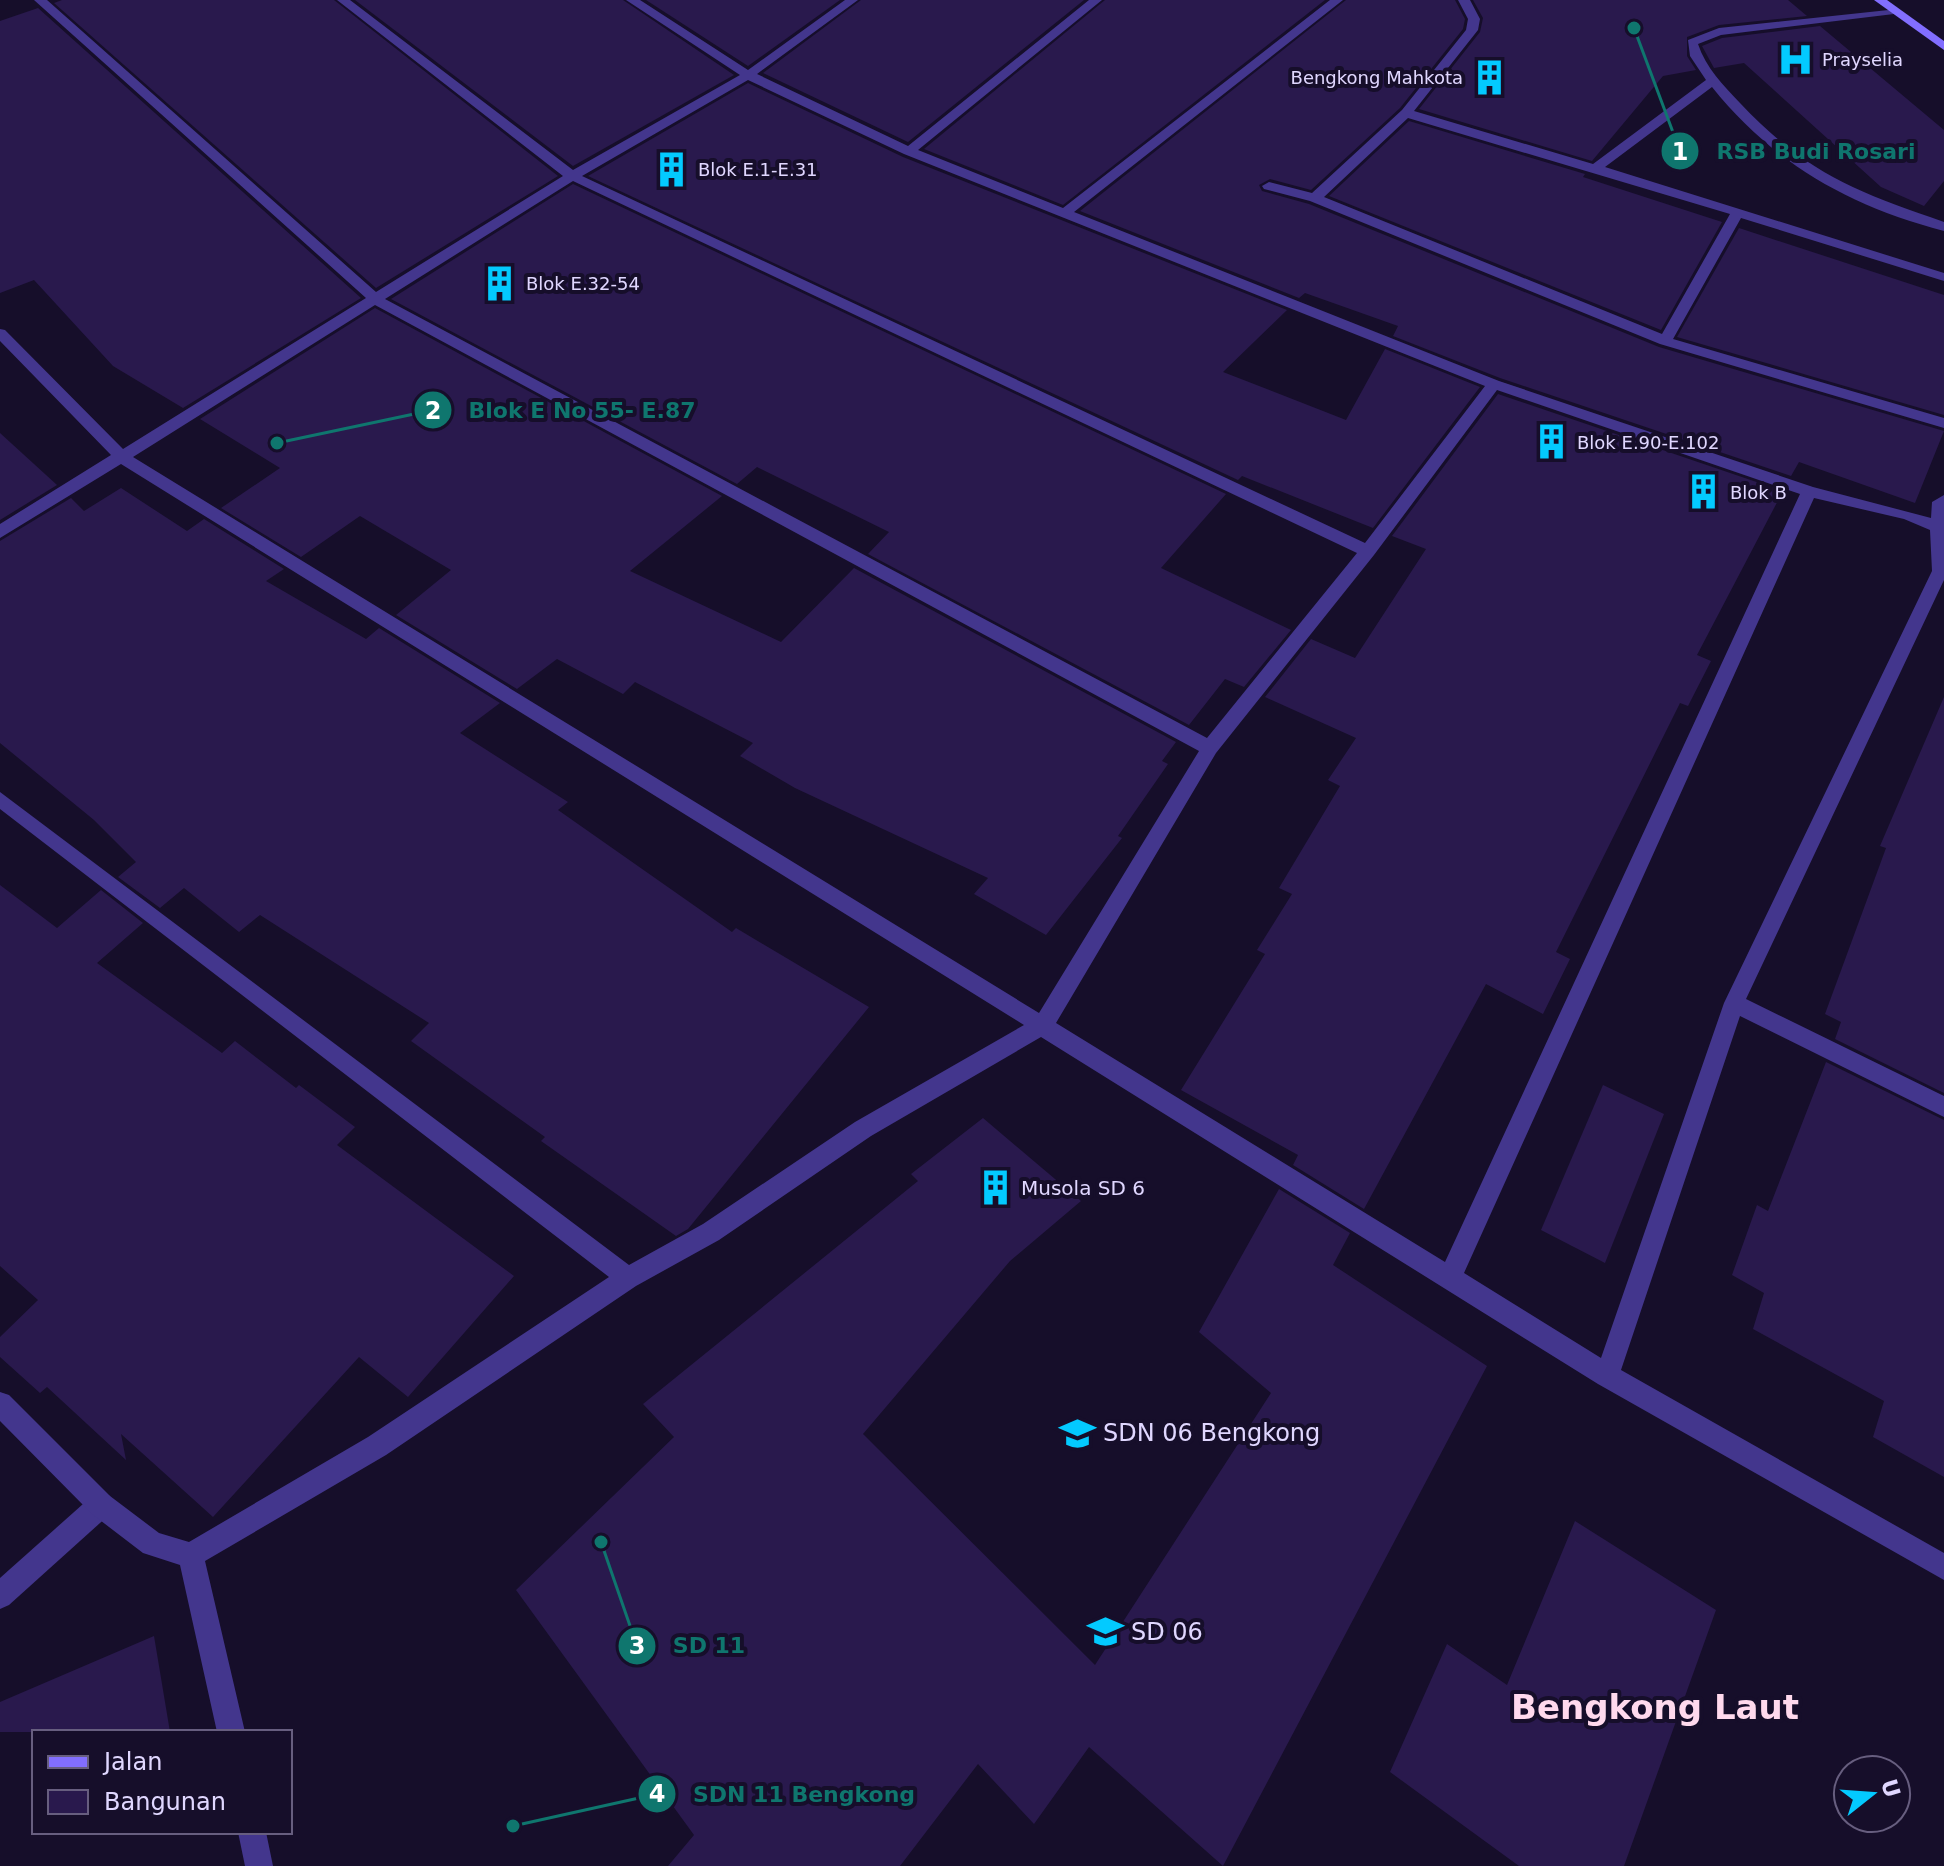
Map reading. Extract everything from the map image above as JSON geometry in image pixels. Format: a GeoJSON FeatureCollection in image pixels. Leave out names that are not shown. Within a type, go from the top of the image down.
{"type":"FeatureCollection","features":[{"type":"Feature","properties":{"kind":"main road"},"geometry":{"type":"LineString","coordinates":[[1880,0],[1944,46]]}},
{"type":"Feature","properties":{"kind":"street"},"geometry":{"type":"LineString","coordinates":[[40,0],[375,299],[1210,748]]}},
{"type":"Feature","properties":{"kind":"street"},"geometry":{"type":"LineString","coordinates":[[343,0],[572,176],[1368,551]]}},
{"type":"Feature","properties":{"kind":"street"},"geometry":{"type":"LineString","coordinates":[[632,0],[748,75],[909,151],[1494,384],[1809,491],[1908,515],[1938,527]]}},
{"type":"Feature","properties":{"kind":"street"},"geometry":{"type":"LineString","coordinates":[[0,532],[572,176],[748,75],[852,0]]}},
{"type":"Feature","properties":{"kind":"street"},"geometry":{"type":"LineString","coordinates":[[909,151],[1096,0]]}},
{"type":"Feature","properties":{"kind":"street"},"geometry":{"type":"LineString","coordinates":[[1066,212],[1337,0]]}},
{"type":"Feature","properties":{"kind":"street"},"geometry":{"type":"LineString","coordinates":[[1315,198],[1406,113],[1472,30],[1474,19],[1464,0]]}},
{"type":"Feature","properties":{"kind":"street"},"geometry":{"type":"LineString","coordinates":[[1894,11],[1719,32],[1692,42],[1693,53],[1711,82],[1809,171],[1866,199],[1944,227]]}},
{"type":"Feature","properties":{"kind":"street"},"geometry":{"type":"LineString","coordinates":[[1598,166],[1711,82]]}},
{"type":"Feature","properties":{"kind":"street"},"geometry":{"type":"LineString","coordinates":[[1406,113],[1598,166],[1737,214],[1944,277]]}},
{"type":"Feature","properties":{"kind":"street"},"geometry":{"type":"LineString","coordinates":[[1269,186],[1315,198],[1665,341],[1944,423]]}},
{"type":"Feature","properties":{"kind":"street"},"geometry":{"type":"LineString","coordinates":[[1665,341],[1737,214]]}},
{"type":"Feature","properties":{"kind":"street"},"geometry":{"type":"LineString","coordinates":[[0,333],[122,457],[1607,1375],[1944,1567]]}},
{"type":"Feature","properties":{"kind":"street"},"geometry":{"type":"LineString","coordinates":[[0,1404],[101,1505],[152,1544],[191,1555],[377,1446],[628,1278],[711,1232],[863,1129],[1043,1025],[1210,748],[1368,551],[1494,384]]}},
{"type":"Feature","properties":{"kind":"street"},"geometry":{"type":"LineString","coordinates":[[1450,1278],[1809,491]]}},
{"type":"Feature","properties":{"kind":"street"},"geometry":{"type":"LineString","coordinates":[[1607,1375],[1734,1003],[1940,571],[1938,527],[1940,502],[1944,500]]}},
{"type":"Feature","properties":{"kind":"street"},"geometry":{"type":"LineString","coordinates":[[0,799],[628,1278]]}},
{"type":"Feature","properties":{"kind":"street"},"geometry":{"type":"LineString","coordinates":[[1734,1003],[1944,1107]]}},
{"type":"Feature","properties":{"kind":"street"},"geometry":{"type":"LineString","coordinates":[[0,1596],[101,1505]]}},
{"type":"Feature","properties":{"kind":"street"},"geometry":{"type":"LineString","coordinates":[[191,1555],[231,1730]]}},
{"type":"Feature","properties":{"kind":"street"},"geometry":{"type":"LineString","coordinates":[[252,1834],[259,1866]]}},
{"type":"Feature","properties":{"kind":"building"},"geometry":{"type":"Polygon","coordinates":[[[62,0],[334,0],[558,176],[376,288],[54,3],[62,0]]]}},
{"type":"Feature","properties":{"kind":"building"},"geometry":{"type":"Polygon","coordinates":[[[355,0],[623,0],[734,75],[573,166],[355,0]]]}},
{"type":"Feature","properties":{"kind":"building"},"geometry":{"type":"Polygon","coordinates":[[[646,0],[840,0],[748,66],[646,0]]]}},
{"type":"Feature","properties":{"kind":"building"},"geometry":{"type":"Polygon","coordinates":[[[861,0],[1084,0],[908,142],[763,73],[861,0]]]}},
{"type":"Feature","properties":{"kind":"building"},"geometry":{"type":"Polygon","coordinates":[[[1105,0],[1325,0],[1063,205],[924,149],[1105,0]]]}},
{"type":"Feature","properties":{"kind":"building"},"geometry":{"type":"Polygon","coordinates":[[[1346,0],[1455,0],[1465,19],[1463,29],[1400,108],[1311,190],[1270,179],[1259,185],[1262,191],[1309,204],[1659,347],[1944,431],[1915,503],[1799,462],[1791,476],[1500,378],[1393,336],[1398,326],[1305,293],[1299,298],[1080,211],[1346,0]]]}},
{"type":"Feature","properties":{"kind":"building"},"geometry":{"type":"Polygon","coordinates":[[[1473,0],[1788,0],[1807,16],[1719,25],[1687,37],[1687,56],[1696,70],[1663,76],[1592,161],[1419,109],[1480,32],[1483,18],[1473,0]]]}},
{"type":"Feature","properties":{"kind":"building"},"geometry":{"type":"Polygon","coordinates":[[[38,8],[361,298],[183,408],[113,366],[34,280],[0,293],[0,21],[38,8]]]}},
{"type":"Feature","properties":{"kind":"building"},"geometry":{"type":"Polygon","coordinates":[[[1820,26],[1944,130],[1944,181],[1924,206],[1881,187],[1744,63],[1714,68],[1702,46],[1722,38],[1820,26]]]}},
{"type":"Feature","properties":{"kind":"building"},"geometry":{"type":"Polygon","coordinates":[[[748,83],[903,157],[1287,310],[1223,372],[1346,420],[1385,349],[1480,387],[1373,528],[1242,476],[1238,480],[588,176],[748,83]]]}},
{"type":"Feature","properties":{"kind":"building"},"geometry":{"type":"Polygon","coordinates":[[[1409,121],[1585,174],[1583,177],[1722,222],[1661,330],[1329,196],[1409,121]]]}},
{"type":"Feature","properties":{"kind":"building"},"geometry":{"type":"Polygon","coordinates":[[[573,184],[1226,494],[1161,568],[1291,630],[1244,687],[1225,679],[1189,725],[868,554],[889,532],[757,467],[737,484],[391,299],[573,184]]]}},
{"type":"Feature","properties":{"kind":"building"},"geometry":{"type":"Polygon","coordinates":[[[1739,228],[1944,295],[1944,415],[1677,337],[1739,228]]]}},
{"type":"Feature","properties":{"kind":"building"},"geometry":{"type":"Polygon","coordinates":[[[375,308],[722,496],[630,571],[781,642],[854,568],[1176,742],[1162,761],[1168,764],[1118,836],[1122,838],[1046,935],[974,894],[988,878],[795,788],[740,756],[753,743],[635,682],[623,694],[557,659],[517,689],[396,615],[451,570],[360,516],[301,557],[221,508],[280,468],[200,419],[375,308]]]}},
{"type":"Feature","properties":{"kind":"building"},"geometry":{"type":"Polygon","coordinates":[[[1498,394],[1783,491],[1697,655],[1711,661],[1688,706],[1680,703],[1556,952],[1570,959],[1543,1014],[1486,984],[1364,1209],[1293,1165],[1298,1155],[1181,1090],[1265,954],[1257,950],[1292,894],[1279,888],[1340,786],[1328,780],[1356,738],[1265,697],[1311,639],[1355,658],[1426,549],[1392,536],[1498,394]]]}},
{"type":"Feature","properties":{"kind":"building"},"geometry":{"type":"Polygon","coordinates":[[[0,433],[57,485],[0,520],[0,433]]]}},
{"type":"Feature","properties":{"kind":"building"},"geometry":{"type":"Polygon","coordinates":[[[121,488],[187,531],[204,519],[284,569],[266,581],[366,639],[379,628],[500,703],[460,733],[568,802],[558,810],[732,932],[736,928],[869,1007],[688,1229],[676,1236],[541,1141],[545,1137],[411,1041],[429,1023],[260,915],[239,932],[184,888],[160,908],[118,877],[136,862],[94,820],[0,743],[0,541],[71,498],[84,511],[121,488]]]}},
{"type":"Feature","properties":{"kind":"building"},"geometry":{"type":"Polygon","coordinates":[[[1944,697],[1944,1093],[1835,1039],[1841,1022],[1825,1014],[1886,848],[1880,846],[1944,697]]]}},
{"type":"Feature","properties":{"kind":"building"},"geometry":{"type":"Polygon","coordinates":[[[0,885],[57,928],[101,890],[143,923],[97,963],[222,1053],[235,1041],[296,1088],[299,1085],[355,1127],[337,1145],[514,1276],[408,1397],[359,1357],[213,1517],[121,1434],[126,1460],[47,1387],[40,1393],[0,1357],[0,1337],[38,1300],[0,1266],[0,885]]]}},
{"type":"Feature","properties":{"kind":"building"},"geometry":{"type":"Polygon","coordinates":[[[1826,1062],[1944,1120],[1944,1477],[1873,1437],[1884,1401],[1753,1329],[1764,1293],[1732,1275],[1757,1205],[1768,1211],[1826,1062]]]}},
{"type":"Feature","properties":{"kind":"building"},"geometry":{"type":"Polygon","coordinates":[[[1603,1085],[1664,1114],[1605,1263],[1541,1230],[1603,1085]]]}},
{"type":"Feature","properties":{"kind":"building"},"geometry":{"type":"Polygon","coordinates":[[[983,1118],[1081,1201],[1010,1261],[863,1434],[1095,1665],[1271,1393],[1199,1332],[1279,1189],[1350,1233],[1333,1265],[1487,1366],[1223,1866],[1089,1747],[1034,1824],[978,1764],[900,1866],[668,1866],[694,1835],[516,1590],[674,1437],[643,1404],[918,1181],[911,1174],[983,1118]]]}},
{"type":"Feature","properties":{"kind":"building"},"geometry":{"type":"Polygon","coordinates":[[[1575,1521],[1716,1610],[1624,1866],[1519,1866],[1390,1772],[1447,1644],[1507,1685],[1575,1521]]]}},
{"type":"Feature","properties":{"kind":"building"},"geometry":{"type":"Polygon","coordinates":[[[154,1636],[170,1730],[0,1732],[0,1702],[154,1636]]]}},
{"type":"Feature","properties":{"kind":"place","name":"RSB Budi Rosari"},"geometry":{"type":"Point","coordinates":[1634,28]}},
{"type":"Feature","properties":{"kind":"place","name":"Prayselia"},"geometry":{"type":"Point","coordinates":[1796,59]}},
{"type":"Feature","properties":{"kind":"place","name":"Bengkong Mahkota"},"geometry":{"type":"Point","coordinates":[1489,77]}},
{"type":"Feature","properties":{"kind":"place","name":"Blok E.1-E.31"},"geometry":{"type":"Point","coordinates":[672,169]}},
{"type":"Feature","properties":{"kind":"place","name":"Blok E.32-54"},"geometry":{"type":"Point","coordinates":[500,283]}},
{"type":"Feature","properties":{"kind":"place","name":"Blok E.90-E.102"},"geometry":{"type":"Point","coordinates":[1551,442]}},
{"type":"Feature","properties":{"kind":"place","name":"Blok E No 55- E.87"},"geometry":{"type":"Point","coordinates":[277,443]}},
{"type":"Feature","properties":{"kind":"place","name":"Blok B"},"geometry":{"type":"Point","coordinates":[1704,492]}},
{"type":"Feature","properties":{"kind":"place","name":"Musola SD 6"},"geometry":{"type":"Point","coordinates":[995,1188]}},
{"type":"Feature","properties":{"kind":"place","name":"SDN 06 Bengkong"},"geometry":{"type":"Point","coordinates":[1077,1433]}},
{"type":"Feature","properties":{"kind":"place","name":"SD 11"},"geometry":{"type":"Point","coordinates":[601,1542]}},
{"type":"Feature","properties":{"kind":"place","name":"SD 06"},"geometry":{"type":"Point","coordinates":[1105,1632]}},
{"type":"Feature","properties":{"kind":"place","name":"SDN 11 Bengkong"},"geometry":{"type":"Point","coordinates":[513,1826]}},
{"type":"Feature","properties":{"kind":"district","name":"Bengkong Laut"},"geometry":{"type":"Point","coordinates":[1655,1707]}}]}
